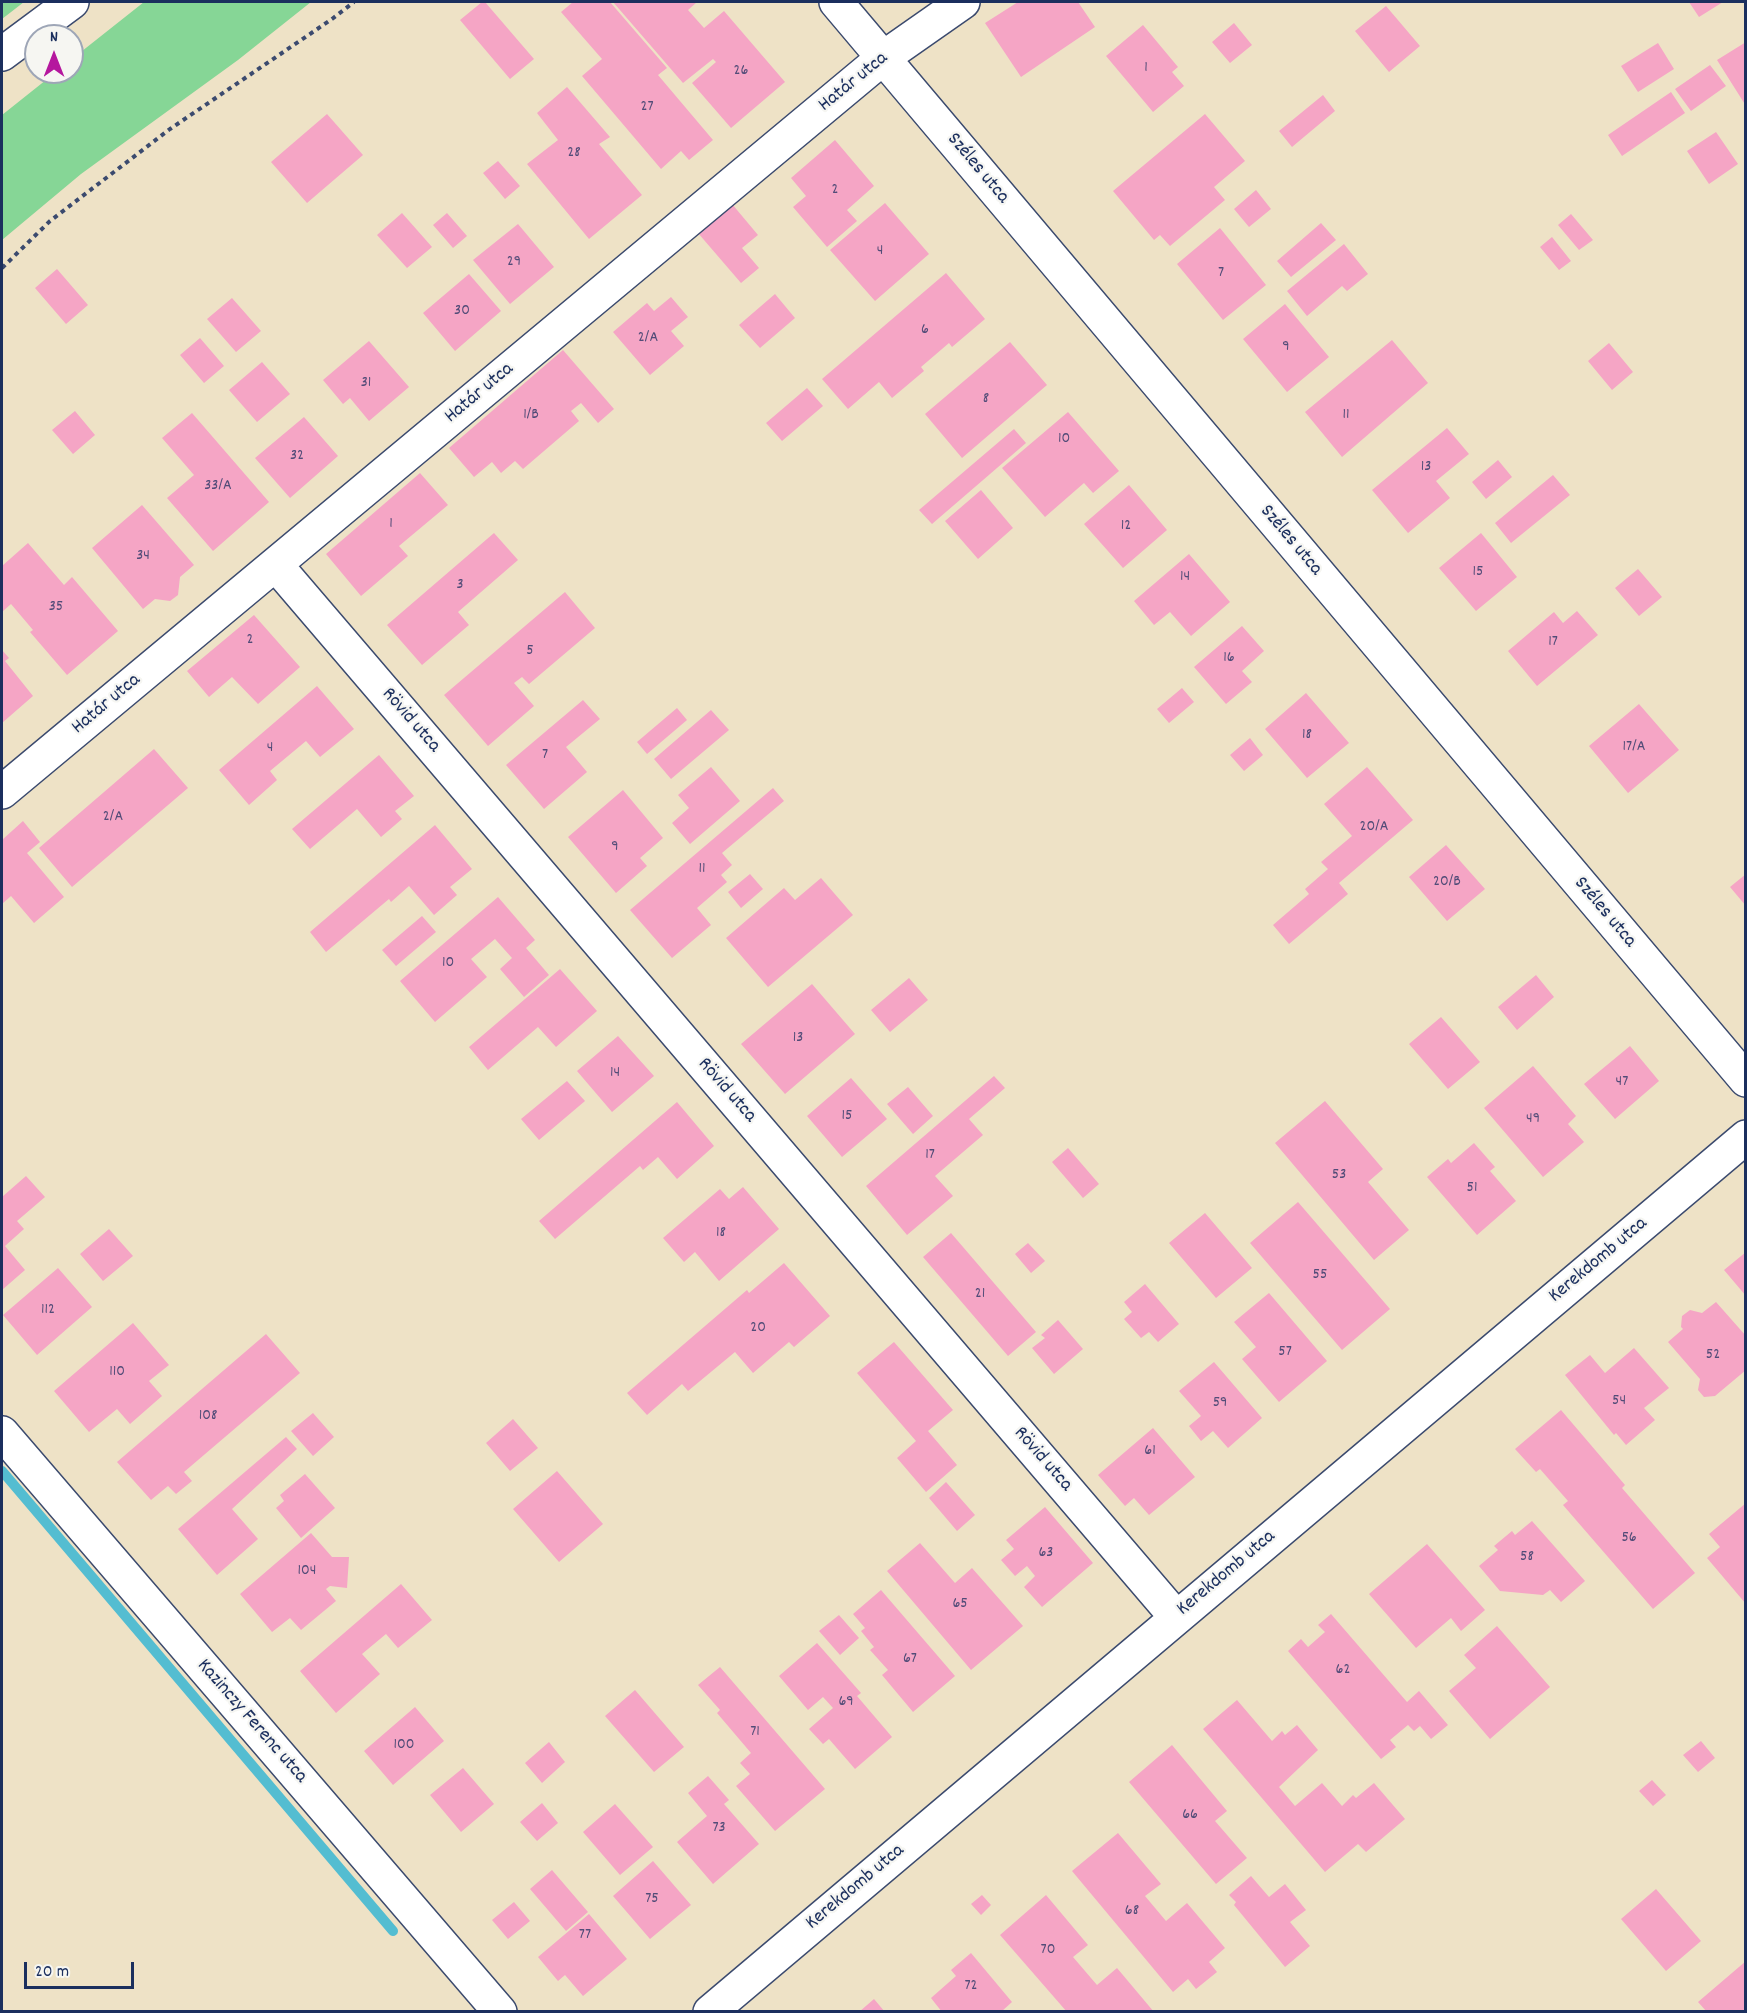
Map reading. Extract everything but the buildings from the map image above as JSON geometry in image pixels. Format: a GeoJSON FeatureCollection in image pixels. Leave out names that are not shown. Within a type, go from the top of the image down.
{"type":"FeatureCollection","features":[{"type":"Feature","properties":{"kind":"street"},"geometry":{"type":"LineString","coordinates":[[2,54],[72,2]]}},
{"type":"Feature","properties":{"kind":"street","name":"Széles utca"},"geometry":{"type":"LineString","coordinates":[[836,2],[1746,1080]]}},
{"type":"Feature","properties":{"kind":"street","name":"Határ utca"},"geometry":{"type":"LineString","coordinates":[[2,792],[883,58],[963,2]]}},
{"type":"Feature","properties":{"kind":"street","name":"Rövid utca"},"geometry":{"type":"LineString","coordinates":[[276,565],[1176,1617]]}},
{"type":"Feature","properties":{"kind":"street","name":"Kerekdomb utca"},"geometry":{"type":"LineString","coordinates":[[710,2012],[1746,1137]]}},
{"type":"Feature","properties":{"kind":"street","name":"Kazinczy Ferenc utca"},"geometry":{"type":"LineString","coordinates":[[2,1433],[500,2012]]}},
{"type":"Feature","properties":{"kind":"path"},"geometry":{"type":"LineString","coordinates":[[2,268],[51,221],[170,129],[354,2]]}},
{"type":"Feature","properties":{"kind":"green space"},"geometry":{"type":"Polygon","coordinates":[[[2,2],[24,2],[2,19],[2,2]]]}},
{"type":"Feature","properties":{"kind":"green space"},"geometry":{"type":"Polygon","coordinates":[[[144,2],[311,2],[238,60],[81,174],[2,240],[2,115],[41,84],[84,84],[84,50],[144,2]]]}},
{"type":"Feature","properties":{"kind":"waterway"},"geometry":{"type":"LineString","coordinates":[[2,1471],[393,1931]]}}]}
